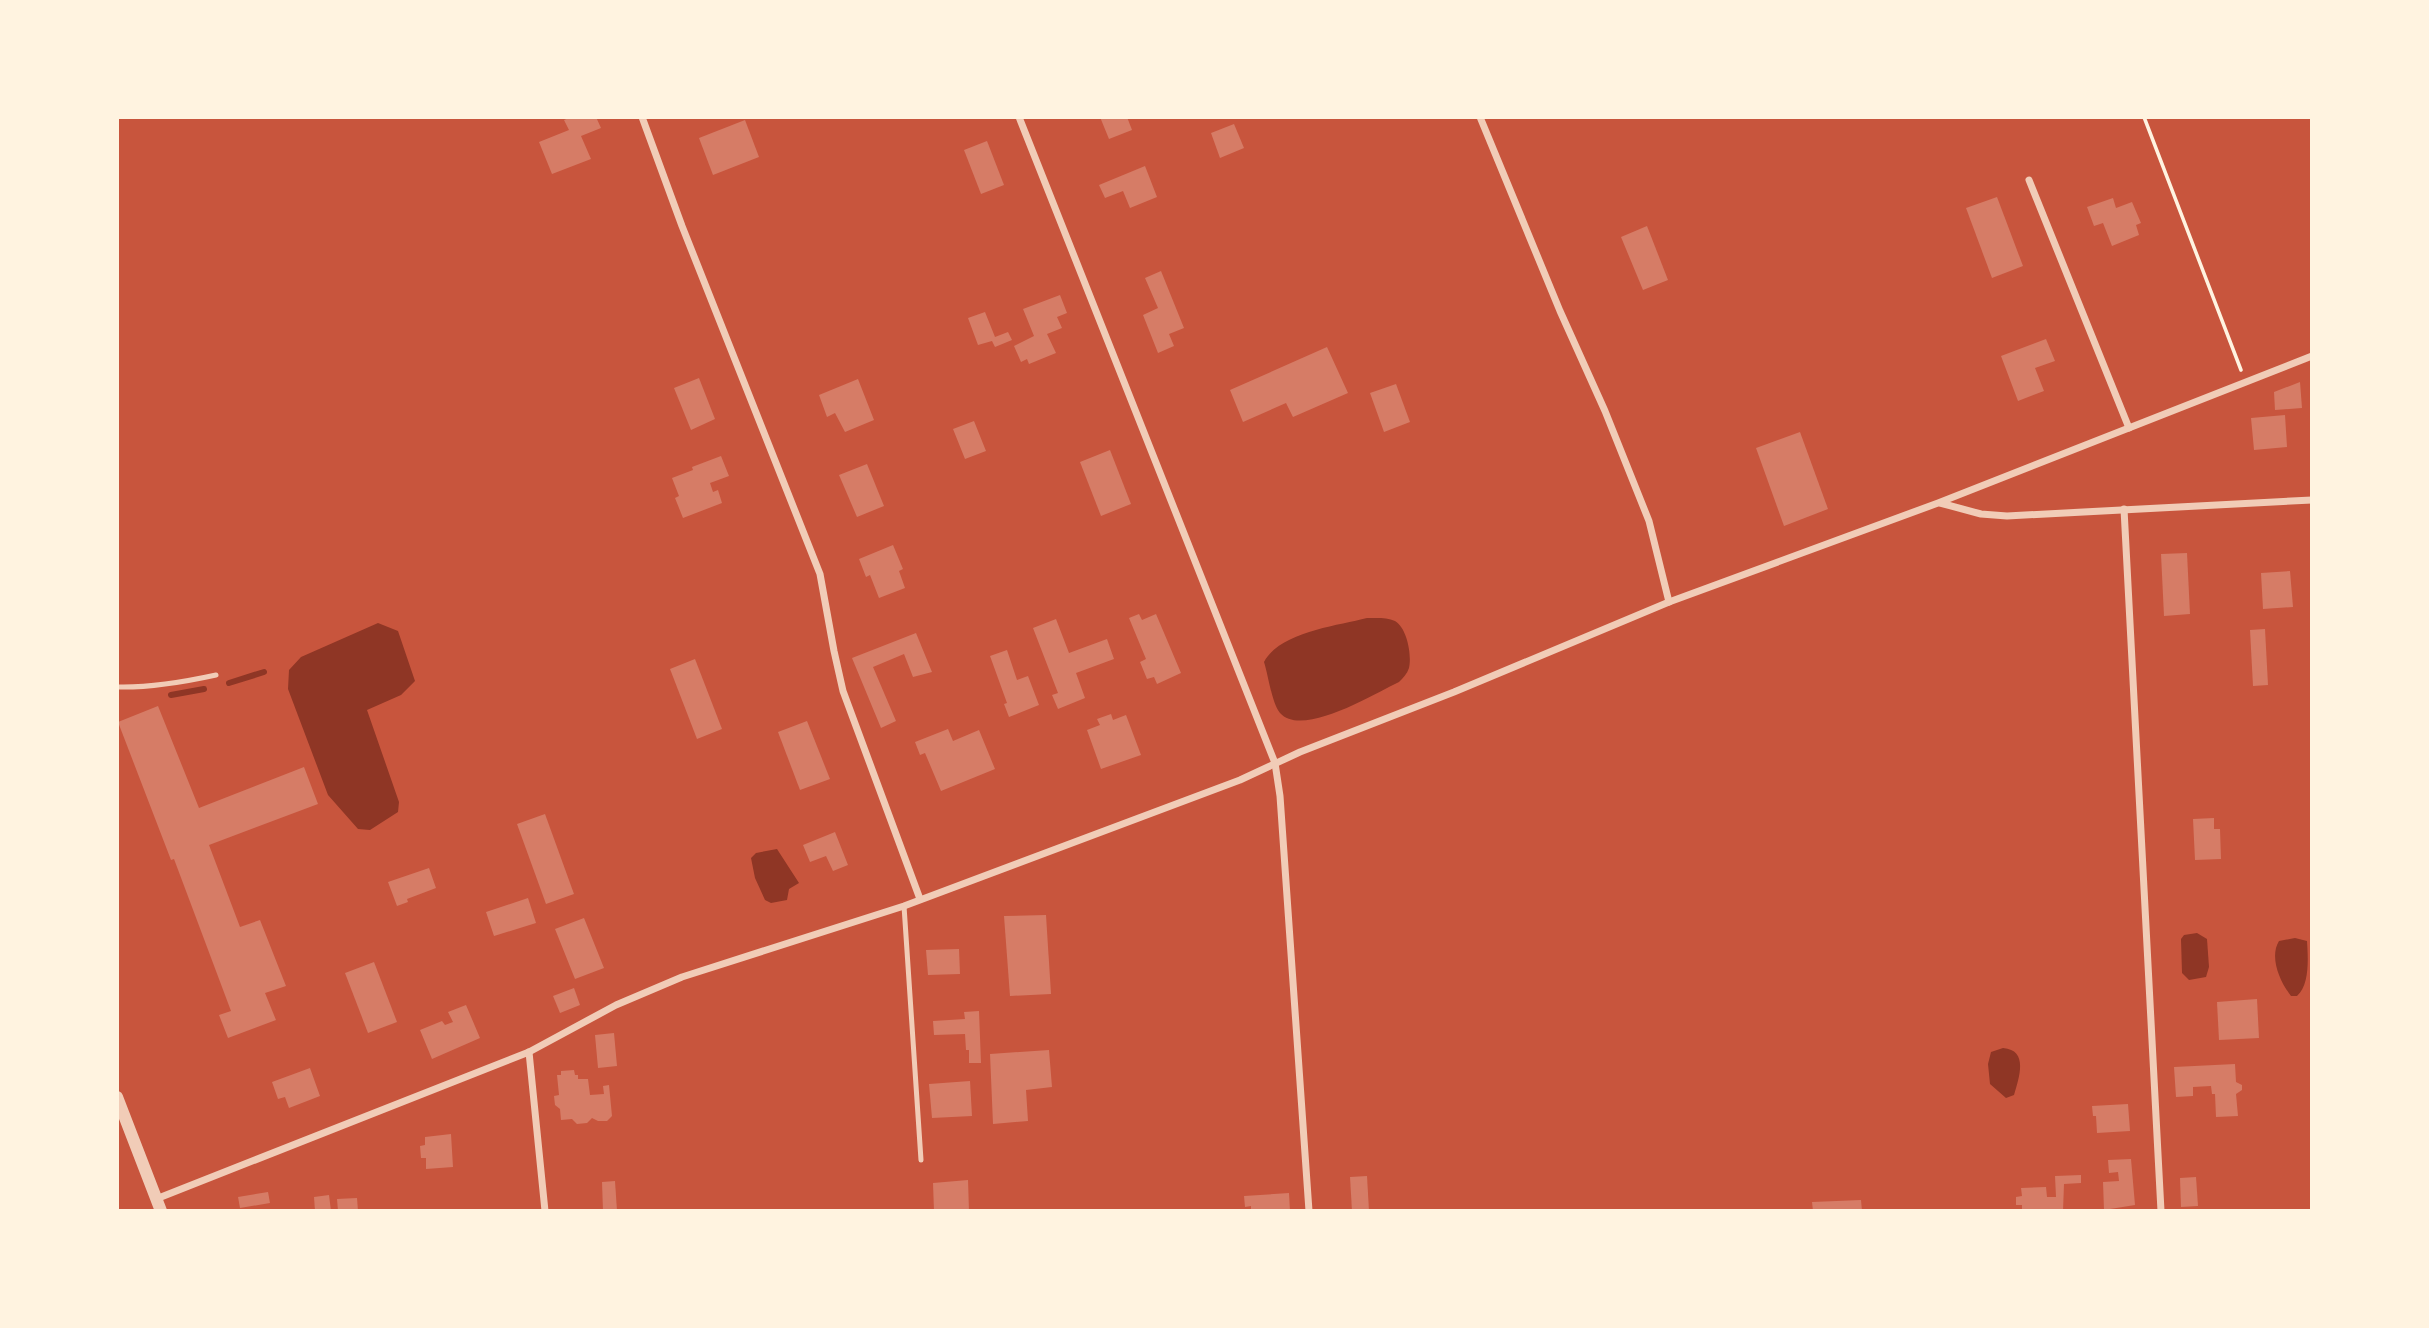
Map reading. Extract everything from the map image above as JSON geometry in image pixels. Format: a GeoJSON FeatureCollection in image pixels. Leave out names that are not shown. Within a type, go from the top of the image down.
{"type":"FeatureCollection","features":[{"type":"Feature","properties":{"kind":"street"},"geometry":{"type":"LineString","coordinates":[[642,117],[682,226],[820,574],[844,691],[920,899]]}},
{"type":"Feature","properties":{"kind":"street"},"geometry":{"type":"LineString","coordinates":[[1019,117],[1275,763],[1280,796],[1309,1211]]}},
{"type":"Feature","properties":{"kind":"street"},"geometry":{"type":"LineString","coordinates":[[1480,117],[1560,312],[1605,411],[1648,521],[1669,602]]}},
{"type":"Feature","properties":{"kind":"street"},"geometry":{"type":"LineString","coordinates":[[2029,180],[2129,428]]}},
{"type":"Feature","properties":{"kind":"street"},"geometry":{"type":"LineString","coordinates":[[117,1097],[159,1205],[529,1052],[616,1006],[682,977],[904,906],[1240,780],[1275,763],[1669,602],[1938,503],[2312,356]]}},
{"type":"Feature","properties":{"kind":"street"},"geometry":{"type":"LineString","coordinates":[[1938,503],[1981,514],[2007,516],[2312,500]]}},
{"type":"Feature","properties":{"kind":"street"},"geometry":{"type":"LineString","coordinates":[[2124,509],[2161,1211]]}},
{"type":"Feature","properties":{"kind":"street"},"geometry":{"type":"LineString","coordinates":[[529,1052],[545,1211]]}},
{"type":"Feature","properties":{"kind":"lane"},"geometry":{"type":"LineString","coordinates":[[117,687],[138,688],[173,684],[216,675]]}},
{"type":"Feature","properties":{"kind":"lane"},"geometry":{"type":"LineString","coordinates":[[904,906],[920,1160]]}},
{"type":"Feature","properties":{"kind":"path"},"geometry":{"type":"LineString","coordinates":[[2144,117],[2246,382]]}},
{"type":"Feature","properties":{"kind":"shaded area"},"geometry":{"type":"Polygon","coordinates":[[[1367,618],[1392,620],[1403,629],[1408,642],[1410,663],[1402,679],[1356,704],[1321,717],[1290,719],[1280,713],[1272,696],[1264,662],[1272,652],[1295,637],[1367,618]]]}},
{"type":"Feature","properties":{"kind":"shaded area"},"geometry":{"type":"Polygon","coordinates":[[[378,623],[398,631],[415,681],[401,695],[367,710],[399,802],[398,812],[370,830],[358,829],[328,795],[288,689],[289,670],[301,657],[378,623]]]}},
{"type":"Feature","properties":{"kind":"shaded area"},"geometry":{"type":"Polygon","coordinates":[[[777,849],[799,883],[789,889],[787,900],[771,903],[765,900],[755,878],[751,858],[756,853],[777,849]]]}},
{"type":"Feature","properties":{"kind":"shaded area"},"geometry":{"type":"Polygon","coordinates":[[[2197,933],[2207,939],[2209,967],[2206,977],[2189,980],[2182,973],[2181,939],[2184,935],[2197,933]]]}},
{"type":"Feature","properties":{"kind":"shaded area"},"geometry":{"type":"Polygon","coordinates":[[[2295,938],[2307,941],[2307,970],[2301,991],[2297,996],[2291,996],[2280,977],[2275,954],[2279,941],[2295,938]]]}},
{"type":"Feature","properties":{"kind":"shaded area"},"geometry":{"type":"Polygon","coordinates":[[[2003,1048],[2016,1054],[2020,1066],[2014,1095],[2006,1098],[1990,1084],[1988,1064],[1991,1052],[2003,1048]]]}},
{"type":"Feature","properties":{"kind":"building"},"geometry":{"type":"Polygon","coordinates":[[[571,117],[596,117],[601,128],[581,136],[591,159],[552,174],[539,142],[569,130],[564,120],[571,117]]]}},
{"type":"Feature","properties":{"kind":"building"},"geometry":{"type":"Polygon","coordinates":[[[1100,117],[1127,117],[1132,130],[1109,139],[1100,117]]]}},
{"type":"Feature","properties":{"kind":"building"},"geometry":{"type":"Polygon","coordinates":[[[745,120],[759,157],[713,175],[699,138],[745,120]]]}},
{"type":"Feature","properties":{"kind":"building"},"geometry":{"type":"Polygon","coordinates":[[[1234,124],[1244,148],[1220,158],[1211,133],[1234,124]]]}},
{"type":"Feature","properties":{"kind":"building"},"geometry":{"type":"Polygon","coordinates":[[[987,141],[1004,185],[981,194],[964,150],[987,141]]]}},
{"type":"Feature","properties":{"kind":"building"},"geometry":{"type":"Polygon","coordinates":[[[1145,166],[1157,197],[1130,208],[1123,191],[1105,198],[1099,185],[1145,166]]]}},
{"type":"Feature","properties":{"kind":"building"},"geometry":{"type":"Polygon","coordinates":[[[1997,197],[2023,266],[1992,278],[1966,208],[1997,197]]]}},
{"type":"Feature","properties":{"kind":"building"},"geometry":{"type":"Polygon","coordinates":[[[2113,198],[2116,208],[2132,202],[2141,223],[2136,225],[2139,235],[2112,246],[2103,223],[2094,226],[2087,207],[2113,198]]]}},
{"type":"Feature","properties":{"kind":"building"},"geometry":{"type":"Polygon","coordinates":[[[1647,226],[1668,280],[1643,290],[1621,237],[1647,226]]]}},
{"type":"Feature","properties":{"kind":"building"},"geometry":{"type":"Polygon","coordinates":[[[1161,271],[1184,328],[1169,334],[1174,346],[1158,353],[1143,315],[1158,308],[1145,278],[1161,271]]]}},
{"type":"Feature","properties":{"kind":"building"},"geometry":{"type":"Polygon","coordinates":[[[1060,295],[1067,313],[1057,317],[1062,328],[1047,334],[1056,353],[1029,364],[1027,359],[1021,362],[1014,346],[1034,336],[1023,309],[1060,295]]]}},
{"type":"Feature","properties":{"kind":"building"},"geometry":{"type":"Polygon","coordinates":[[[985,312],[995,337],[1008,332],[1012,340],[995,347],[992,341],[978,345],[968,318],[985,312]]]}},
{"type":"Feature","properties":{"kind":"building"},"geometry":{"type":"Polygon","coordinates":[[[2046,339],[2055,361],[2035,368],[2044,391],[2018,401],[2001,356],[2046,339]]]}},
{"type":"Feature","properties":{"kind":"building"},"geometry":{"type":"Polygon","coordinates":[[[1327,347],[1348,393],[1293,417],[1286,403],[1243,422],[1230,390],[1327,347]]]}},
{"type":"Feature","properties":{"kind":"building"},"geometry":{"type":"Polygon","coordinates":[[[699,378],[715,419],[691,430],[674,388],[699,378]]]}},
{"type":"Feature","properties":{"kind":"building"},"geometry":{"type":"Polygon","coordinates":[[[858,379],[874,420],[845,432],[835,413],[827,417],[819,395],[858,379]]]}},
{"type":"Feature","properties":{"kind":"building"},"geometry":{"type":"Polygon","coordinates":[[[2300,382],[2302,408],[2275,410],[2274,392],[2300,382]]]}},
{"type":"Feature","properties":{"kind":"building"},"geometry":{"type":"Polygon","coordinates":[[[1396,384],[1410,422],[1384,432],[1370,393],[1396,384]]]}},
{"type":"Feature","properties":{"kind":"building"},"geometry":{"type":"Polygon","coordinates":[[[2285,415],[2287,447],[2254,450],[2251,418],[2285,415]]]}},
{"type":"Feature","properties":{"kind":"building"},"geometry":{"type":"Polygon","coordinates":[[[974,421],[986,451],[965,459],[953,429],[974,421]]]}},
{"type":"Feature","properties":{"kind":"building"},"geometry":{"type":"Polygon","coordinates":[[[1800,432],[1828,509],[1784,526],[1756,448],[1800,432]]]}},
{"type":"Feature","properties":{"kind":"building"},"geometry":{"type":"Polygon","coordinates":[[[1110,450],[1131,504],[1101,516],[1080,462],[1110,450]]]}},
{"type":"Feature","properties":{"kind":"building"},"geometry":{"type":"Polygon","coordinates":[[[721,456],[729,476],[710,483],[713,492],[718,490],[722,503],[683,518],[675,498],[679,496],[672,478],[721,456]]]}},
{"type":"Feature","properties":{"kind":"building"},"geometry":{"type":"Polygon","coordinates":[[[867,464],[884,506],[857,517],[839,475],[867,464]]]}},
{"type":"Feature","properties":{"kind":"building"},"geometry":{"type":"Polygon","coordinates":[[[893,545],[903,569],[899,571],[905,588],[879,598],[870,575],[866,577],[859,559],[893,545]]]}},
{"type":"Feature","properties":{"kind":"building"},"geometry":{"type":"Polygon","coordinates":[[[2187,553],[2190,614],[2164,616],[2161,554],[2187,553]]]}},
{"type":"Feature","properties":{"kind":"building"},"geometry":{"type":"Polygon","coordinates":[[[2290,571],[2293,607],[2263,609],[2261,573],[2290,571]]]}},
{"type":"Feature","properties":{"kind":"building"},"geometry":{"type":"Polygon","coordinates":[[[1139,614],[1142,620],[1156,614],[1181,673],[1157,684],[1154,677],[1147,679],[1140,662],[1146,659],[1129,618],[1139,614]]]}},
{"type":"Feature","properties":{"kind":"building"},"geometry":{"type":"Polygon","coordinates":[[[1056,619],[1069,653],[1107,639],[1114,659],[1076,673],[1085,698],[1058,709],[1052,695],[1058,693],[1033,628],[1056,619]]]}},
{"type":"Feature","properties":{"kind":"building"},"geometry":{"type":"Polygon","coordinates":[[[2265,629],[2268,685],[2253,686],[2250,630],[2265,629]]]}},
{"type":"Feature","properties":{"kind":"building"},"geometry":{"type":"Polygon","coordinates":[[[916,633],[932,672],[913,677],[904,654],[873,667],[896,721],[881,728],[852,658],[916,633]]]}},
{"type":"Feature","properties":{"kind":"building"},"geometry":{"type":"Polygon","coordinates":[[[1007,650],[1017,680],[1028,676],[1039,705],[1009,717],[1004,704],[1007,703],[990,656],[1007,650]]]}},
{"type":"Feature","properties":{"kind":"building"},"geometry":{"type":"Polygon","coordinates":[[[695,659],[722,729],[697,739],[670,669],[695,659]]]}},
{"type":"Feature","properties":{"kind":"building"},"geometry":{"type":"Polygon","coordinates":[[[158,706],[199,808],[304,767],[318,804],[209,845],[240,927],[260,920],[286,986],[265,993],[276,1020],[228,1038],[219,1015],[231,1011],[174,859],[171,860],[118,722],[158,706]]]}},
{"type":"Feature","properties":{"kind":"building"},"geometry":{"type":"Polygon","coordinates":[[[1111,714],[1113,720],[1126,715],[1141,755],[1101,769],[1087,730],[1100,725],[1097,719],[1111,714]]]}},
{"type":"Feature","properties":{"kind":"building"},"geometry":{"type":"Polygon","coordinates":[[[807,721],[830,779],[800,790],[778,732],[807,721]]]}},
{"type":"Feature","properties":{"kind":"building"},"geometry":{"type":"Polygon","coordinates":[[[948,729],[953,741],[979,730],[995,769],[941,791],[925,753],[920,755],[915,742],[948,729]]]}},
{"type":"Feature","properties":{"kind":"building"},"geometry":{"type":"Polygon","coordinates":[[[545,814],[574,894],[546,904],[517,824],[545,814]]]}},
{"type":"Feature","properties":{"kind":"building"},"geometry":{"type":"Polygon","coordinates":[[[2214,818],[2214,829],[2220,829],[2221,859],[2195,860],[2193,819],[2214,818]]]}},
{"type":"Feature","properties":{"kind":"building"},"geometry":{"type":"Polygon","coordinates":[[[835,832],[848,865],[833,871],[826,856],[810,862],[803,845],[835,832]]]}},
{"type":"Feature","properties":{"kind":"building"},"geometry":{"type":"Polygon","coordinates":[[[429,868],[436,888],[407,899],[408,902],[397,906],[388,882],[429,868]]]}},
{"type":"Feature","properties":{"kind":"building"},"geometry":{"type":"Polygon","coordinates":[[[528,898],[536,923],[494,936],[486,912],[528,898]]]}},
{"type":"Feature","properties":{"kind":"building"},"geometry":{"type":"Polygon","coordinates":[[[1046,915],[1051,994],[1010,996],[1004,916],[1046,915]]]}},
{"type":"Feature","properties":{"kind":"building"},"geometry":{"type":"Polygon","coordinates":[[[584,918],[604,968],[575,979],[555,929],[584,918]]]}},
{"type":"Feature","properties":{"kind":"building"},"geometry":{"type":"Polygon","coordinates":[[[959,949],[960,974],[928,975],[926,950],[959,949]]]}},
{"type":"Feature","properties":{"kind":"building"},"geometry":{"type":"Polygon","coordinates":[[[374,962],[397,1022],[368,1033],[345,973],[374,962]]]}},
{"type":"Feature","properties":{"kind":"building"},"geometry":{"type":"Polygon","coordinates":[[[574,988],[580,1005],[560,1013],[553,996],[574,988]]]}},
{"type":"Feature","properties":{"kind":"building"},"geometry":{"type":"Polygon","coordinates":[[[2257,999],[2259,1038],[2219,1040],[2217,1002],[2257,999]]]}},
{"type":"Feature","properties":{"kind":"building"},"geometry":{"type":"Polygon","coordinates":[[[466,1005],[480,1038],[432,1059],[420,1030],[442,1021],[445,1025],[453,1022],[448,1012],[466,1005]]]}},
{"type":"Feature","properties":{"kind":"building"},"geometry":{"type":"Polygon","coordinates":[[[979,1011],[981,1063],[969,1063],[965,1034],[934,1035],[933,1021],[965,1019],[964,1012],[979,1011]]]}},
{"type":"Feature","properties":{"kind":"building"},"geometry":{"type":"Polygon","coordinates":[[[614,1033],[617,1066],[598,1068],[595,1035],[614,1033]]]}},
{"type":"Feature","properties":{"kind":"building"},"geometry":{"type":"Polygon","coordinates":[[[1049,1050],[1052,1087],[1026,1090],[1028,1121],[993,1124],[990,1054],[1049,1050]]]}},
{"type":"Feature","properties":{"kind":"building"},"geometry":{"type":"Polygon","coordinates":[[[2235,1064],[2236,1082],[2242,1085],[2242,1090],[2236,1094],[2238,1116],[2216,1117],[2215,1094],[2212,1094],[2211,1086],[2193,1087],[2193,1096],[2176,1097],[2174,1067],[2235,1064]]]}},
{"type":"Feature","properties":{"kind":"building"},"geometry":{"type":"Polygon","coordinates":[[[310,1068],[320,1096],[289,1108],[285,1097],[278,1099],[272,1082],[310,1068]]]}},
{"type":"Feature","properties":{"kind":"building"},"geometry":{"type":"Polygon","coordinates":[[[574,1070],[578,1079],[588,1079],[590,1095],[604,1094],[603,1086],[609,1085],[612,1116],[607,1121],[592,1118],[587,1123],[577,1124],[572,1119],[561,1120],[560,1109],[555,1105],[554,1096],[559,1095],[557,1075],[561,1075],[561,1071],[574,1070]]]}},
{"type":"Feature","properties":{"kind":"building"},"geometry":{"type":"Polygon","coordinates":[[[970,1081],[972,1116],[932,1118],[929,1084],[970,1081]]]}},
{"type":"Feature","properties":{"kind":"building"},"geometry":{"type":"Polygon","coordinates":[[[2128,1104],[2130,1131],[2097,1133],[2096,1116],[2093,1116],[2092,1106],[2128,1104]]]}},
{"type":"Feature","properties":{"kind":"building"},"geometry":{"type":"Polygon","coordinates":[[[451,1134],[453,1167],[426,1169],[426,1158],[421,1158],[420,1146],[425,1145],[425,1137],[451,1134]]]}},
{"type":"Feature","properties":{"kind":"building"},"geometry":{"type":"Polygon","coordinates":[[[2131,1159],[2135,1205],[2104,1210],[2103,1182],[2119,1181],[2118,1172],[2109,1173],[2108,1160],[2131,1159]]]}},
{"type":"Feature","properties":{"kind":"building"},"geometry":{"type":"Polygon","coordinates":[[[2081,1175],[2081,1183],[2064,1184],[2063,1211],[2022,1211],[2022,1205],[2016,1205],[2016,1197],[2022,1196],[2021,1188],[2046,1187],[2047,1197],[2056,1197],[2055,1176],[2081,1175]]]}},
{"type":"Feature","properties":{"kind":"building"},"geometry":{"type":"Polygon","coordinates":[[[1367,1176],[1369,1211],[1352,1211],[1350,1177],[1367,1176]]]}},
{"type":"Feature","properties":{"kind":"building"},"geometry":{"type":"Polygon","coordinates":[[[2196,1177],[2198,1206],[2181,1207],[2180,1178],[2196,1177]]]}},
{"type":"Feature","properties":{"kind":"building"},"geometry":{"type":"Polygon","coordinates":[[[968,1180],[969,1211],[934,1211],[933,1183],[968,1180]]]}},
{"type":"Feature","properties":{"kind":"building"},"geometry":{"type":"Polygon","coordinates":[[[615,1181],[617,1211],[603,1211],[602,1182],[615,1181]]]}},
{"type":"Feature","properties":{"kind":"building"},"geometry":{"type":"Polygon","coordinates":[[[268,1192],[270,1203],[240,1208],[238,1197],[268,1192]]]}},
{"type":"Feature","properties":{"kind":"building"},"geometry":{"type":"Polygon","coordinates":[[[1289,1193],[1290,1211],[1251,1211],[1251,1206],[1245,1207],[1244,1196],[1289,1193]]]}},
{"type":"Feature","properties":{"kind":"building"},"geometry":{"type":"Polygon","coordinates":[[[329,1195],[331,1211],[315,1211],[314,1197],[329,1195]]]}},
{"type":"Feature","properties":{"kind":"building"},"geometry":{"type":"Polygon","coordinates":[[[357,1198],[358,1211],[338,1211],[337,1199],[357,1198]]]}},
{"type":"Feature","properties":{"kind":"building"},"geometry":{"type":"Polygon","coordinates":[[[1861,1200],[1862,1211],[1813,1211],[1812,1202],[1861,1200]]]}},
{"type":"Feature","properties":{"kind":"waterway"},"geometry":{"type":"LineString","coordinates":[[229,683],[264,672]]}},
{"type":"Feature","properties":{"kind":"waterway"},"geometry":{"type":"LineString","coordinates":[[171,695],[204,689]]}}]}
